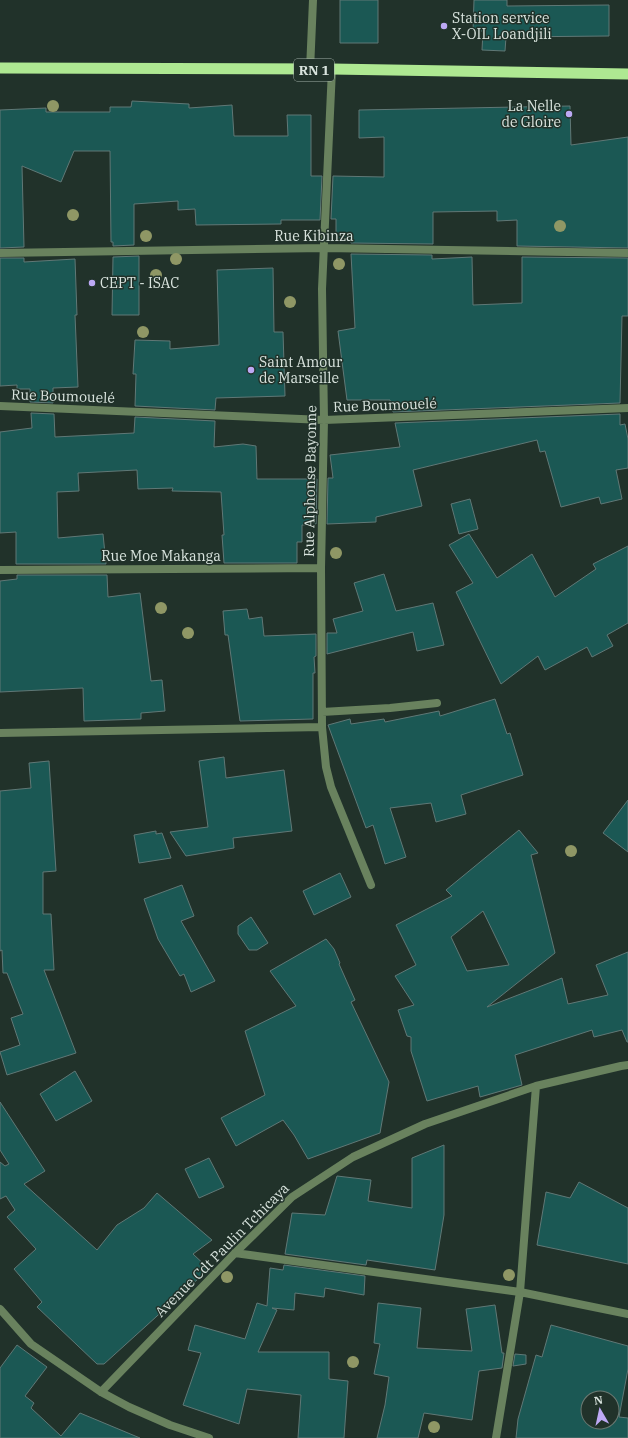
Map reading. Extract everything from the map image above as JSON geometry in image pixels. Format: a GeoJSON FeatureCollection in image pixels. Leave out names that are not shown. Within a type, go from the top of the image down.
{"type":"FeatureCollection","features":[{"type":"Feature","properties":{"kind":"highway","name":"RN 1"},"geometry":{"type":"LineString","coordinates":[[0,68],[628,74]]}},
{"type":"Feature","properties":{"kind":"street"},"geometry":{"type":"LineString","coordinates":[[310,70],[313,0]]}},
{"type":"Feature","properties":{"kind":"street","name":"Rue Alphonse Bayonne"},"geometry":{"type":"LineString","coordinates":[[332,70],[322,289],[324,420],[321,568],[322,727],[326,766],[331,787],[371,885]]}},
{"type":"Feature","properties":{"kind":"street","name":"Rue Kibinza"},"geometry":{"type":"LineString","coordinates":[[0,253],[325,248],[628,253]]}},
{"type":"Feature","properties":{"kind":"street","name":"Rue Boumouelé"},"geometry":{"type":"LineString","coordinates":[[0,406],[324,420],[628,408]]}},
{"type":"Feature","properties":{"kind":"street","name":"Rue Moe Makanga"},"geometry":{"type":"LineString","coordinates":[[0,570],[321,568]]}},
{"type":"Feature","properties":{"kind":"street"},"geometry":{"type":"LineString","coordinates":[[322,712],[390,708],[437,703]]}},
{"type":"Feature","properties":{"kind":"street"},"geometry":{"type":"LineString","coordinates":[[0,733],[322,727]]}},
{"type":"Feature","properties":{"kind":"street","name":"Avenue Cdt Paulin Tchicaya"},"geometry":{"type":"LineString","coordinates":[[101,1392],[234,1253],[292,1197],[353,1157],[425,1124],[536,1086],[628,1065]]}},
{"type":"Feature","properties":{"kind":"street"},"geometry":{"type":"LineString","coordinates":[[496,1438],[520,1292],[536,1086]]}},
{"type":"Feature","properties":{"kind":"street"},"geometry":{"type":"LineString","coordinates":[[234,1253],[520,1292],[628,1314]]}},
{"type":"Feature","properties":{"kind":"street"},"geometry":{"type":"LineString","coordinates":[[0,1309],[30,1344],[101,1392],[128,1407],[170,1425],[209,1438]]}},
{"type":"Feature","properties":{"kind":"building"},"geometry":{"type":"Polygon","coordinates":[[[340,0],[378,0],[378,43],[340,43],[340,0]]]}},
{"type":"Feature","properties":{"kind":"building"},"geometry":{"type":"Polygon","coordinates":[[[474,0],[507,0],[507,6],[609,5],[609,36],[506,37],[505,51],[482,50],[483,31],[473,31],[474,0]]]}},
{"type":"Feature","properties":{"kind":"building"},"geometry":{"type":"Polygon","coordinates":[[[132,101],[189,104],[189,108],[232,105],[234,136],[288,136],[287,115],[311,115],[311,176],[322,176],[320,220],[281,220],[281,224],[196,225],[195,209],[178,210],[178,201],[134,204],[134,245],[113,246],[113,242],[111,242],[110,151],[74,151],[61,182],[22,166],[24,247],[0,248],[0,110],[46,108],[46,112],[110,112],[110,107],[131,107],[132,101]]]}},
{"type":"Feature","properties":{"kind":"building"},"geometry":{"type":"Polygon","coordinates":[[[570,106],[571,145],[628,137],[628,248],[517,246],[517,220],[497,221],[497,211],[433,212],[433,244],[351,243],[351,239],[336,239],[336,219],[331,219],[333,176],[384,177],[384,137],[359,138],[359,110],[570,106]]]}},
{"type":"Feature","properties":{"kind":"building"},"geometry":{"type":"Polygon","coordinates":[[[351,254],[432,255],[432,259],[472,257],[473,305],[522,303],[522,257],[628,258],[628,316],[622,316],[620,403],[393,412],[390,400],[347,400],[338,331],[355,328],[351,254]]]}},
{"type":"Feature","properties":{"kind":"building"},"geometry":{"type":"Polygon","coordinates":[[[139,256],[139,315],[112,315],[113,257],[139,256]]]}},
{"type":"Feature","properties":{"kind":"building"},"geometry":{"type":"Polygon","coordinates":[[[0,258],[24,258],[24,262],[75,259],[77,315],[75,315],[78,387],[53,388],[53,403],[30,402],[30,389],[17,389],[17,385],[0,386],[0,258]]]}},
{"type":"Feature","properties":{"kind":"building"},"geometry":{"type":"Polygon","coordinates":[[[273,268],[274,332],[283,332],[285,396],[216,398],[215,410],[135,406],[136,374],[133,374],[135,340],[170,341],[170,349],[219,345],[217,270],[273,268]]]}},
{"type":"Feature","properties":{"kind":"building"},"geometry":{"type":"Polygon","coordinates":[[[31,413],[54,414],[55,437],[134,433],[135,417],[215,421],[214,447],[243,444],[256,446],[257,479],[317,479],[316,524],[302,525],[302,542],[297,542],[297,563],[224,563],[221,492],[172,491],[173,488],[138,489],[137,470],[78,473],[79,491],[57,492],[58,538],[103,534],[106,564],[16,564],[16,532],[0,533],[0,432],[32,428],[31,413]]]}},
{"type":"Feature","properties":{"kind":"building"},"geometry":{"type":"Polygon","coordinates":[[[620,414],[620,425],[625,424],[628,439],[628,468],[616,470],[622,499],[601,504],[599,497],[561,507],[545,451],[540,452],[537,440],[413,470],[422,506],[376,517],[376,522],[327,524],[328,478],[333,478],[330,455],[400,447],[395,423],[620,414]]]}},
{"type":"Feature","properties":{"kind":"building"},"geometry":{"type":"Polygon","coordinates":[[[470,499],[478,529],[459,534],[451,504],[470,499]]]}},
{"type":"Feature","properties":{"kind":"building"},"geometry":{"type":"Polygon","coordinates":[[[469,534],[497,578],[532,554],[555,597],[596,569],[593,564],[628,546],[628,623],[607,635],[613,646],[592,657],[587,647],[545,670],[538,656],[501,684],[456,592],[473,583],[449,545],[469,534]]]}},
{"type":"Feature","properties":{"kind":"building"},"geometry":{"type":"Polygon","coordinates":[[[384,574],[396,611],[433,603],[444,645],[417,651],[413,632],[327,654],[327,633],[337,633],[333,619],[363,611],[354,583],[384,574]]]}},
{"type":"Feature","properties":{"kind":"building"},"geometry":{"type":"Polygon","coordinates":[[[17,575],[107,575],[108,597],[140,593],[151,681],[162,680],[165,711],[141,713],[141,719],[84,721],[83,688],[0,692],[0,581],[17,579],[17,575]]]}},
{"type":"Feature","properties":{"kind":"building"},"geometry":{"type":"Polygon","coordinates":[[[247,609],[249,619],[262,617],[264,636],[316,634],[316,656],[314,657],[315,673],[313,673],[313,719],[240,721],[228,635],[225,635],[223,611],[247,609]]]}},
{"type":"Feature","properties":{"kind":"building"},"geometry":{"type":"Polygon","coordinates":[[[495,699],[507,734],[510,733],[523,775],[461,795],[466,814],[436,822],[431,803],[390,808],[406,857],[385,864],[373,825],[366,828],[328,725],[350,719],[351,724],[384,719],[385,722],[439,711],[440,716],[495,699]]]}},
{"type":"Feature","properties":{"kind":"building"},"geometry":{"type":"Polygon","coordinates":[[[224,757],[226,778],[284,770],[292,831],[233,838],[234,848],[186,856],[170,832],[208,827],[199,761],[224,757]]]}},
{"type":"Feature","properties":{"kind":"building"},"geometry":{"type":"Polygon","coordinates":[[[49,761],[56,871],[43,872],[43,914],[51,914],[54,970],[44,970],[76,1053],[7,1075],[0,1052],[20,1045],[11,1018],[23,1014],[7,973],[3,973],[2,950],[0,951],[0,791],[31,788],[29,763],[49,761]]]}},
{"type":"Feature","properties":{"kind":"building"},"geometry":{"type":"Polygon","coordinates":[[[628,800],[628,852],[603,833],[628,800]]]}},
{"type":"Feature","properties":{"kind":"building"},"geometry":{"type":"Polygon","coordinates":[[[519,830],[538,853],[531,855],[555,953],[487,1007],[562,978],[568,1004],[608,995],[596,965],[628,952],[628,1042],[622,1030],[594,1037],[592,1030],[515,1055],[522,1085],[480,1097],[478,1086],[427,1101],[411,1051],[411,1037],[407,1036],[398,1010],[414,1005],[395,976],[416,965],[396,925],[452,896],[446,890],[519,830]],[[483,911],[451,937],[467,971],[509,965],[483,911]]]}},
{"type":"Feature","properties":{"kind":"building"},"geometry":{"type":"Polygon","coordinates":[[[156,831],[156,834],[162,833],[171,858],[139,863],[134,835],[156,831]]]}},
{"type":"Feature","properties":{"kind":"building"},"geometry":{"type":"Polygon","coordinates":[[[340,873],[351,897],[314,915],[303,891],[340,873]]]}},
{"type":"Feature","properties":{"kind":"building"},"geometry":{"type":"Polygon","coordinates":[[[182,885],[194,916],[181,921],[215,981],[191,992],[184,974],[180,976],[158,939],[144,899],[182,885]]]}},
{"type":"Feature","properties":{"kind":"building"},"geometry":{"type":"Polygon","coordinates":[[[251,917],[268,943],[257,950],[249,950],[238,934],[238,926],[251,917]]]}},
{"type":"Feature","properties":{"kind":"building"},"geometry":{"type":"Polygon","coordinates":[[[326,939],[334,949],[355,1000],[351,1002],[389,1082],[380,1133],[308,1159],[283,1120],[236,1146],[221,1118],[265,1095],[245,1031],[296,1006],[270,971],[326,939]]]}},
{"type":"Feature","properties":{"kind":"building"},"geometry":{"type":"Polygon","coordinates":[[[75,1071],[92,1101],[56,1121],[40,1094],[75,1071]]]}},
{"type":"Feature","properties":{"kind":"building"},"geometry":{"type":"Polygon","coordinates":[[[0,1102],[45,1171],[24,1184],[97,1250],[117,1225],[144,1208],[157,1193],[212,1240],[193,1254],[209,1269],[104,1364],[97,1364],[37,1307],[42,1302],[14,1269],[36,1249],[7,1217],[15,1210],[6,1196],[0,1199],[0,1162],[5,1166],[9,1164],[0,1150],[0,1102]]]}},
{"type":"Feature","properties":{"kind":"building"},"geometry":{"type":"Polygon","coordinates":[[[444,1145],[444,1215],[435,1270],[367,1260],[366,1265],[285,1254],[292,1213],[325,1215],[337,1176],[371,1180],[368,1201],[412,1208],[412,1158],[444,1145]]]}},
{"type":"Feature","properties":{"kind":"building"},"geometry":{"type":"Polygon","coordinates":[[[209,1158],[224,1187],[199,1198],[185,1169],[209,1158]]]}},
{"type":"Feature","properties":{"kind":"building"},"geometry":{"type":"Polygon","coordinates":[[[579,1182],[628,1208],[628,1264],[537,1245],[546,1192],[570,1198],[579,1182]]]}},
{"type":"Feature","properties":{"kind":"building"},"geometry":{"type":"Polygon","coordinates":[[[284,1265],[365,1276],[364,1295],[325,1288],[324,1297],[295,1293],[294,1310],[272,1308],[277,1310],[258,1352],[329,1352],[329,1379],[348,1381],[344,1438],[298,1438],[301,1395],[247,1389],[239,1424],[183,1405],[201,1353],[188,1350],[195,1325],[245,1339],[257,1303],[267,1306],[270,1268],[283,1270],[284,1265]]]}},
{"type":"Feature","properties":{"kind":"building"},"geometry":{"type":"Polygon","coordinates":[[[378,1303],[421,1308],[417,1348],[472,1351],[466,1309],[495,1305],[502,1353],[504,1353],[502,1368],[479,1371],[472,1420],[424,1413],[418,1438],[377,1438],[385,1405],[389,1377],[374,1374],[380,1344],[374,1343],[378,1303]]]}},
{"type":"Feature","properties":{"kind":"building"},"geometry":{"type":"Polygon","coordinates":[[[551,1325],[628,1346],[628,1369],[620,1412],[620,1390],[580,1390],[580,1430],[620,1430],[620,1417],[628,1418],[628,1438],[516,1438],[518,1419],[536,1355],[542,1357],[551,1325]]]}},
{"type":"Feature","properties":{"kind":"building"},"geometry":{"type":"Polygon","coordinates":[[[17,1345],[47,1367],[25,1396],[34,1403],[31,1408],[61,1436],[80,1413],[140,1438],[0,1438],[0,1368],[17,1345]]]}},
{"type":"Feature","properties":{"kind":"building"},"geometry":{"type":"Polygon","coordinates":[[[515,1354],[526,1355],[526,1364],[513,1366],[515,1354]]]}},
{"type":"Feature","properties":{"kind":"place","name":"Station service X-OIL Loandjili"},"geometry":{"type":"Point","coordinates":[444,26]}},
{"type":"Feature","properties":{"kind":"place","name":"La Nelle de Gloire"},"geometry":{"type":"Point","coordinates":[569,114]}},
{"type":"Feature","properties":{"kind":"place","name":"CEPT - ISAC"},"geometry":{"type":"Point","coordinates":[92,283]}},
{"type":"Feature","properties":{"kind":"place","name":"Saint Amour de Marseille"},"geometry":{"type":"Point","coordinates":[251,370]}}]}
